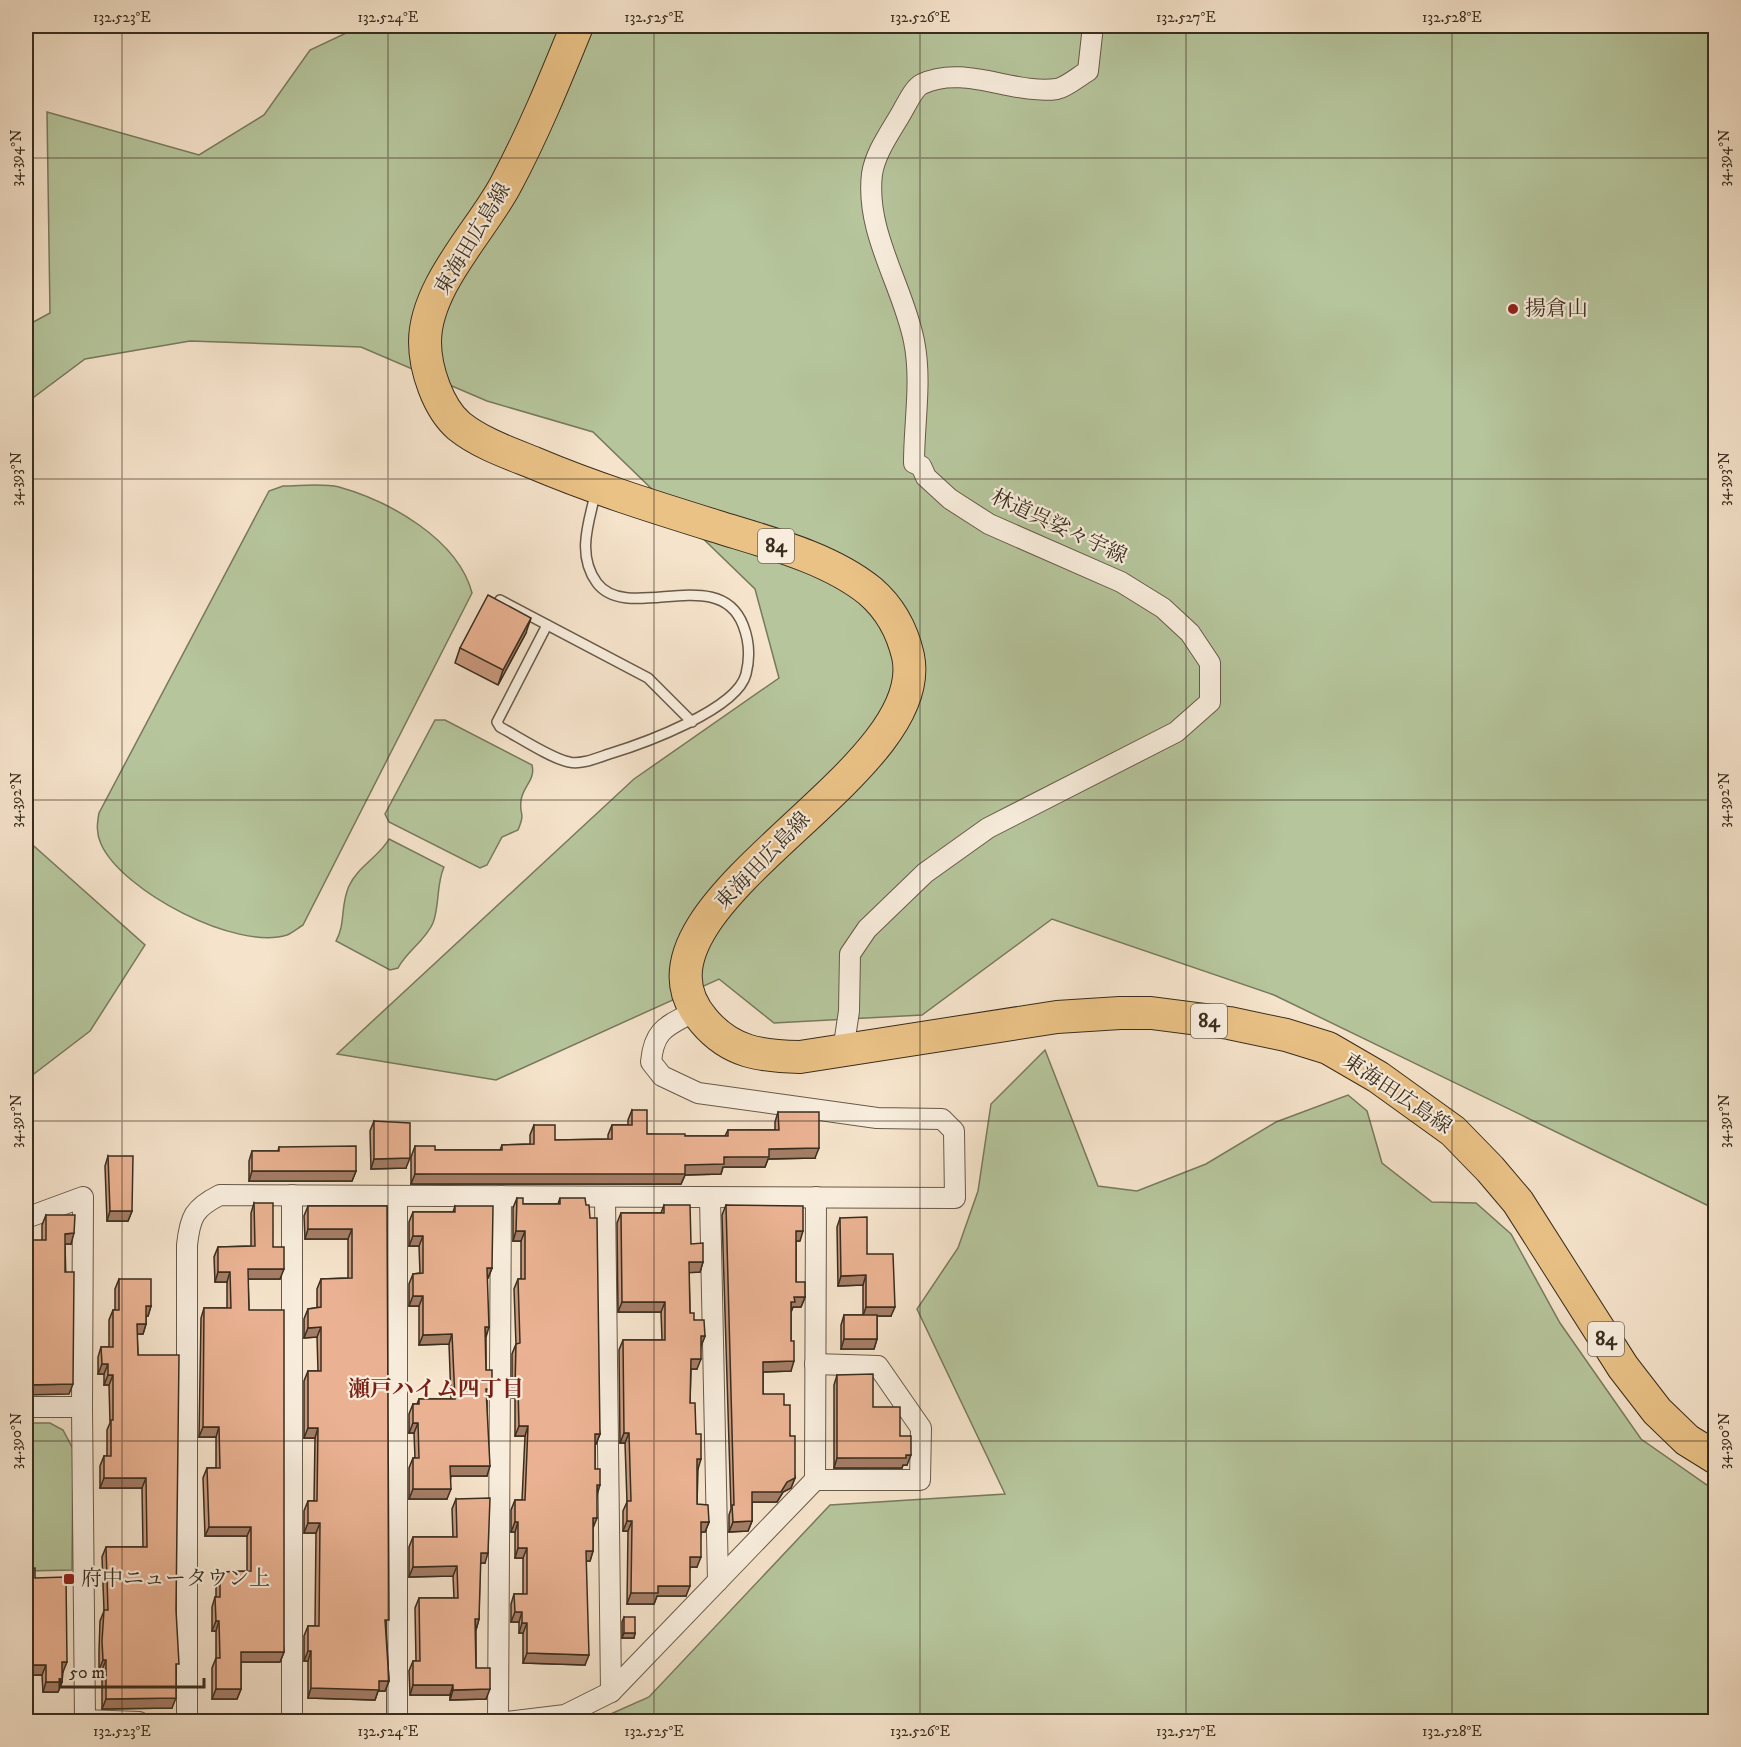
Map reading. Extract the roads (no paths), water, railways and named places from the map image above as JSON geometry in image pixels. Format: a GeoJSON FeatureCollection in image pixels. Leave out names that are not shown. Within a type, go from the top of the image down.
{"type":"FeatureCollection","features":[{"type":"Feature","properties":{"kind":"main road","name":"東海田広島線"},"geometry":{"type":"LineString","coordinates":[[577,26],[533,133],[502,192],[464,246],[444,280],[431,313],[425,340],[430,373],[439,398],[457,425],[497,448],[597,489],[776,546],[833,569],[868,590],[890,610],[904,638],[911,669],[904,703],[875,748],[727,893],[705,923],[691,947],[686,970],[695,1011],[711,1029],[733,1046],[760,1055],[800,1057],[1057,1017],[1120,1013],[1152,1013],[1229,1023],[1286,1035],[1328,1048],[1378,1077],[1453,1131],[1482,1161],[1518,1202],[1623,1367],[1657,1411],[1687,1440],[1716,1458]]}},
{"type":"Feature","properties":{"kind":"street","name":"林道呉娑々宇線"},"geometry":{"type":"LineString","coordinates":[[843,1051],[849,1011],[850,954],[867,929],[925,873],[988,828],[1176,732],[1210,702],[1210,663],[1190,633],[1163,608],[1121,582],[990,524],[950,499],[926,477],[921,466],[914,463],[914,427],[919,385],[914,340],[874,217],[872,173],[885,141],[919,85],[934,80],[966,78],[997,85],[1058,89],[1088,71],[1093,26]]}},
{"type":"Feature","properties":{"kind":"street"},"geometry":{"type":"LineString","coordinates":[[188,1722],[188,1245],[190,1223],[201,1205],[220,1195],[397,1198],[501,1196],[955,1198],[954,1131],[942,1119],[877,1118],[698,1093],[662,1076],[651,1062],[652,1043],[662,1029],[695,1011]]}},
{"type":"Feature","properties":{"kind":"street"},"geometry":{"type":"LineString","coordinates":[[292,1195],[292,1722]]}},
{"type":"Feature","properties":{"kind":"street"},"geometry":{"type":"LineString","coordinates":[[498,1722],[501,1196]]}},
{"type":"Feature","properties":{"kind":"street"},"geometry":{"type":"LineString","coordinates":[[26,1218],[83,1197],[82,1407],[85,1720],[139,1722]]}},
{"type":"Feature","properties":{"kind":"street"},"geometry":{"type":"LineString","coordinates":[[605,1197],[611,1692]]}},
{"type":"Feature","properties":{"kind":"street"},"geometry":{"type":"LineString","coordinates":[[507,1722],[565,1714],[611,1692],[815,1480],[816,1197]]}},
{"type":"Feature","properties":{"kind":"street"},"geometry":{"type":"LineString","coordinates":[[397,1198],[397,1722]]}},
{"type":"Feature","properties":{"kind":"street"},"geometry":{"type":"LineString","coordinates":[[710,1198],[718,1581]]}},
{"type":"Feature","properties":{"kind":"street"},"geometry":{"type":"LineString","coordinates":[[815,1364],[878,1366],[921,1428],[920,1480],[815,1480]]}},
{"type":"Feature","properties":{"kind":"street"},"geometry":{"type":"LineString","coordinates":[[26,1407],[82,1407]]}},
{"type":"Feature","properties":{"kind":"lane"},"geometry":{"type":"LineString","coordinates":[[547,625],[497,722],[500,727],[568,762],[582,762],[610,753],[692,722],[736,693],[746,676],[749,654],[746,633],[741,618],[731,607],[704,595],[630,599],[609,593],[598,584],[588,564],[584,542],[597,489]]}},
{"type":"Feature","properties":{"kind":"lane"},"geometry":{"type":"LineString","coordinates":[[500,600],[648,678],[692,722]]}},
{"type":"Feature","properties":{"kind":"place","name":"揚倉山"},"geometry":{"type":"Point","coordinates":[1513,309]}},
{"type":"Feature","properties":{"kind":"place","name":"府中ニュータウン上"},"geometry":{"type":"Point","coordinates":[69,1579]}},
{"type":"Feature","properties":{"kind":"district","name":"瀬戸ハイム四丁目"},"geometry":{"type":"Point","coordinates":[436,1389]}}]}
